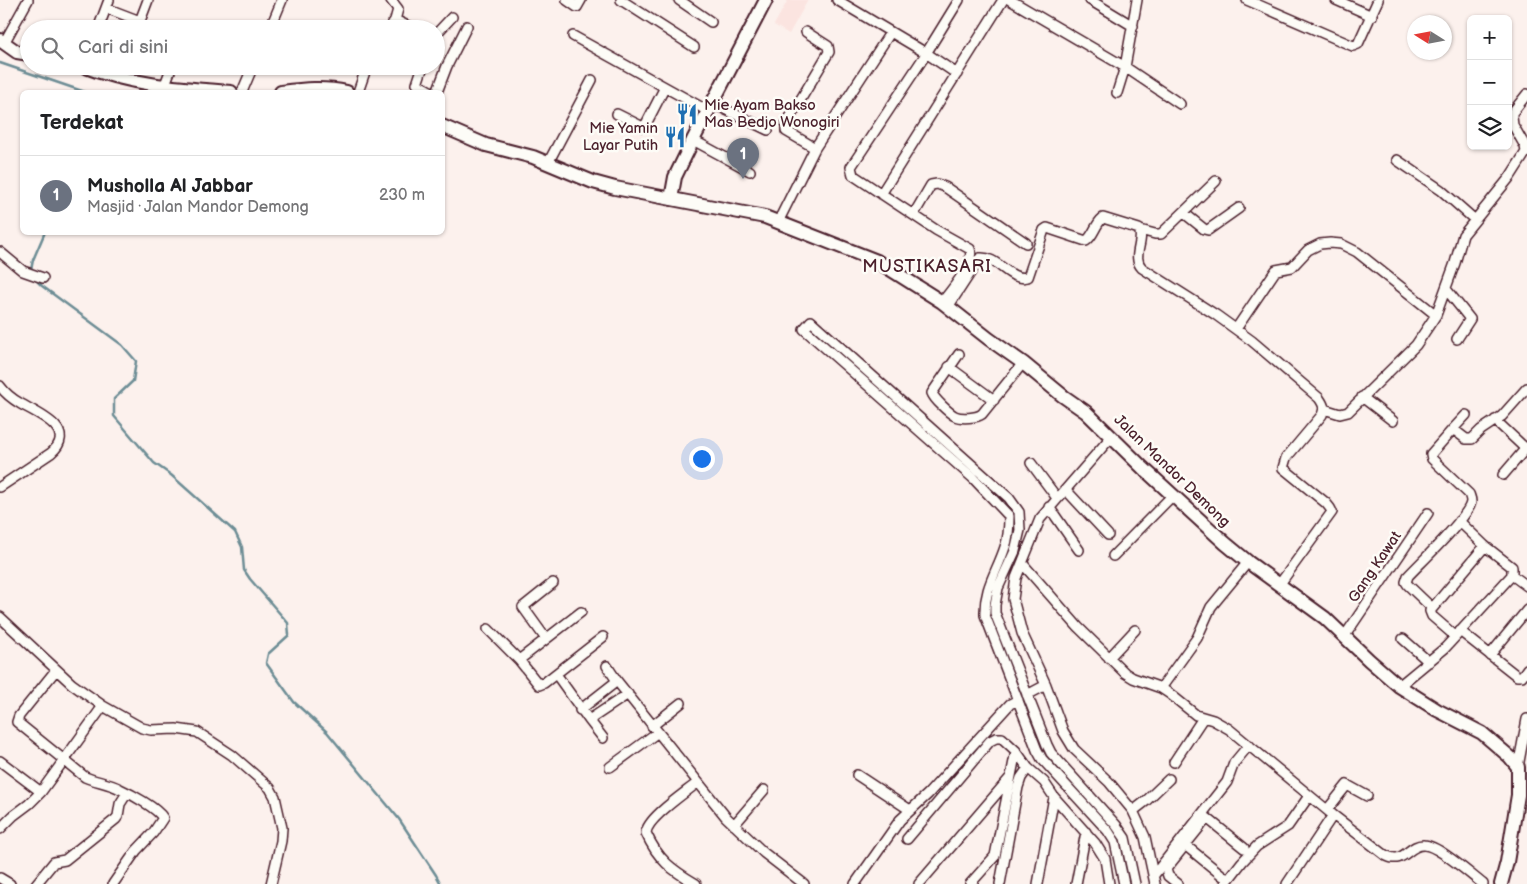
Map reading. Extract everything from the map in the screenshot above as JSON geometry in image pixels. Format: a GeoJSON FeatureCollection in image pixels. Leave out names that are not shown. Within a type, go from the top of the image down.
{"type":"FeatureCollection","features":[{"type":"Feature","properties":{"kind":"main road"},"geometry":{"type":"LineString","coordinates":[[671,199],[676,178],[693,140],[766,0]]}},
{"type":"Feature","properties":{"kind":"main road"},"geometry":{"type":"LineString","coordinates":[[2,42],[20,52]]}},
{"type":"Feature","properties":{"kind":"main road"},"geometry":{"type":"LineString","coordinates":[[110,75],[164,87],[204,90]]}},
{"type":"Feature","properties":{"kind":"main road"},"geometry":{"type":"LineString","coordinates":[[297,90],[313,88],[337,90]]}},
{"type":"Feature","properties":{"kind":"main road","name":"Jalan Mandor Demong"},"geometry":{"type":"LineString","coordinates":[[445,127],[486,145],[548,163],[593,182],[671,199],[742,211],[778,222],[877,261],[945,304],[1086,412],[1143,468],[1248,562],[1325,618],[1369,660],[1400,686],[1432,707],[1482,733],[1497,744],[1518,767]]}},
{"type":"Feature","properties":{"kind":"main road"},"geometry":{"type":"LineString","coordinates":[[1501,884],[1523,796],[1518,767]]}},
{"type":"Feature","properties":{"kind":"street"},"geometry":{"type":"LineString","coordinates":[[2,42],[28,0]]}},
{"type":"Feature","properties":{"kind":"street"},"geometry":{"type":"LineString","coordinates":[[140,20],[148,0]]}},
{"type":"Feature","properties":{"kind":"street"},"geometry":{"type":"LineString","coordinates":[[274,20],[282,0]]}},
{"type":"Feature","properties":{"kind":"street"},"geometry":{"type":"LineString","coordinates":[[391,0],[398,9],[395,20]]}},
{"type":"Feature","properties":{"kind":"street"},"geometry":{"type":"LineString","coordinates":[[567,0],[579,4]]}},
{"type":"Feature","properties":{"kind":"street"},"geometry":{"type":"LineString","coordinates":[[621,0],[694,47]]}},
{"type":"Feature","properties":{"kind":"street"},"geometry":{"type":"LineString","coordinates":[[679,0],[711,22]]}},
{"type":"Feature","properties":{"kind":"street"},"geometry":{"type":"LineString","coordinates":[[837,0],[926,53],[957,74]]}},
{"type":"Feature","properties":{"kind":"street"},"geometry":{"type":"LineString","coordinates":[[945,304],[971,257],[970,249],[936,230],[853,175],[852,168],[959,0]]}},
{"type":"Feature","properties":{"kind":"street"},"geometry":{"type":"LineString","coordinates":[[881,194],[1003,0]]}},
{"type":"Feature","properties":{"kind":"street"},"geometry":{"type":"LineString","coordinates":[[1010,0],[1125,67],[1180,104]]}},
{"type":"Feature","properties":{"kind":"street"},"geometry":{"type":"LineString","coordinates":[[1090,0],[1133,26]]}},
{"type":"Feature","properties":{"kind":"street"},"geometry":{"type":"LineString","coordinates":[[1118,93],[1125,67],[1137,0]]}},
{"type":"Feature","properties":{"kind":"street"},"geometry":{"type":"LineString","coordinates":[[1247,0],[1348,46],[1358,44],[1378,0]]}},
{"type":"Feature","properties":{"kind":"street"},"geometry":{"type":"LineString","coordinates":[[1336,0],[1372,16]]}},
{"type":"Feature","properties":{"kind":"street"},"geometry":{"type":"LineString","coordinates":[[102,20],[108,4],[138,20]]}},
{"type":"Feature","properties":{"kind":"street"},"geometry":{"type":"LineString","coordinates":[[445,24],[452,17]]}},
{"type":"Feature","properties":{"kind":"street"},"geometry":{"type":"LineString","coordinates":[[445,71],[468,26]]}},
{"type":"Feature","properties":{"kind":"street"},"geometry":{"type":"LineString","coordinates":[[806,32],[828,46],[829,52],[785,128],[786,131],[815,148]]}},
{"type":"Feature","properties":{"kind":"street"},"geometry":{"type":"LineString","coordinates":[[778,222],[815,148],[890,33]]}},
{"type":"Feature","properties":{"kind":"street"},"geometry":{"type":"LineString","coordinates":[[573,36],[665,87],[768,130]]}},
{"type":"Feature","properties":{"kind":"street"},"geometry":{"type":"LineString","coordinates":[[164,87],[169,75]]}},
{"type":"Feature","properties":{"kind":"street"},"geometry":{"type":"LineString","coordinates":[[243,90],[249,75]]}},
{"type":"Feature","properties":{"kind":"street"},"geometry":{"type":"LineString","coordinates":[[359,90],[364,75]]}},
{"type":"Feature","properties":{"kind":"street"},"geometry":{"type":"LineString","coordinates":[[420,75],[417,84],[428,90]]}},
{"type":"Feature","properties":{"kind":"street"},"geometry":{"type":"LineString","coordinates":[[438,90],[444,75]]}},
{"type":"Feature","properties":{"kind":"street"},"geometry":{"type":"LineString","coordinates":[[548,163],[592,80]]}},
{"type":"Feature","properties":{"kind":"street"},"geometry":{"type":"LineString","coordinates":[[617,114],[643,127],[645,126],[665,87]]}},
{"type":"Feature","properties":{"kind":"street"},"geometry":{"type":"LineString","coordinates":[[1512,109],[1527,94]]}},
{"type":"Feature","properties":{"kind":"street"},"geometry":{"type":"LineString","coordinates":[[1324,409],[1344,414],[1348,412],[1416,345],[1436,315],[1456,263],[1462,235],[1510,177],[1526,152],[1512,120]]}},
{"type":"Feature","properties":{"kind":"street"},"geometry":{"type":"LineString","coordinates":[[693,140],[750,171]]}},
{"type":"Feature","properties":{"kind":"street"},"geometry":{"type":"LineString","coordinates":[[1397,160],[1441,190],[1475,220]]}},
{"type":"Feature","properties":{"kind":"street"},"geometry":{"type":"LineString","coordinates":[[945,304],[980,258],[988,259],[1018,278],[1028,277],[1044,230],[1047,228],[1086,241],[1103,218],[1140,230],[1161,234],[1216,181]]}},
{"type":"Feature","properties":{"kind":"street"},"geometry":{"type":"LineString","coordinates":[[914,214],[931,185],[937,184],[1026,243]]}},
{"type":"Feature","properties":{"kind":"street"},"geometry":{"type":"LineString","coordinates":[[1184,213],[1208,230],[1239,208]]}},
{"type":"Feature","properties":{"kind":"street"},"geometry":{"type":"LineString","coordinates":[[1140,230],[1137,260],[1142,268],[1252,341],[1319,398],[1324,405],[1322,415],[1286,458],[1283,468],[1326,503],[1332,512],[1279,585]]}},
{"type":"Feature","properties":{"kind":"street"},"geometry":{"type":"LineString","coordinates":[[1236,330],[1276,270],[1292,267],[1308,250],[1320,244],[1330,243],[1341,244],[1357,252],[1436,315]]}},
{"type":"Feature","properties":{"kind":"street"},"geometry":{"type":"LineString","coordinates":[[0,252],[23,271],[43,278]]}},
{"type":"Feature","properties":{"kind":"street"},"geometry":{"type":"LineString","coordinates":[[1446,289],[1470,319],[1457,339]]}},
{"type":"Feature","properties":{"kind":"street"},"geometry":{"type":"LineString","coordinates":[[1124,884],[1115,842],[1104,826],[1042,759],[985,615],[984,604],[988,585],[1005,547],[1009,529],[1009,516],[976,475],[811,321],[804,329],[976,475],[1009,498],[1019,512],[1020,530],[1015,551],[998,588],[995,613],[1051,753],[1111,819],[1125,838],[1135,884]]}},
{"type":"Feature","properties":{"kind":"street"},"geometry":{"type":"LineString","coordinates":[[959,354],[934,390],[933,396],[955,416],[976,418],[982,414],[1022,363]]}},
{"type":"Feature","properties":{"kind":"street"},"geometry":{"type":"LineString","coordinates":[[949,368],[994,400]]}},
{"type":"Feature","properties":{"kind":"street"},"geometry":{"type":"LineString","coordinates":[[0,386],[20,404],[51,422],[57,428],[60,442],[51,453],[0,487]]}},
{"type":"Feature","properties":{"kind":"street"},"geometry":{"type":"LineString","coordinates":[[1453,429],[1469,440],[1502,416],[1527,388]]}},
{"type":"Feature","properties":{"kind":"street"},"geometry":{"type":"LineString","coordinates":[[1362,397],[1393,421]]}},
{"type":"Feature","properties":{"kind":"street"},"geometry":{"type":"LineString","coordinates":[[1431,607],[1408,585],[1407,579],[1459,521],[1471,504],[1469,494],[1431,456],[1466,415]]}},
{"type":"Feature","properties":{"kind":"street"},"geometry":{"type":"LineString","coordinates":[[1495,420],[1526,448],[1503,475]]}},
{"type":"Feature","properties":{"kind":"street"},"geometry":{"type":"LineString","coordinates":[[1112,436],[1049,507],[1037,524],[1014,588],[1014,605],[1022,633],[1046,685],[1063,731],[1074,749],[1109,782],[1133,811],[1145,837],[1155,879]]}},
{"type":"Feature","properties":{"kind":"street"},"geometry":{"type":"LineString","coordinates":[[1031,463],[1057,498]]}},
{"type":"Feature","properties":{"kind":"street"},"geometry":{"type":"LineString","coordinates":[[1066,490],[1108,535]]}},
{"type":"Feature","properties":{"kind":"street"},"geometry":{"type":"LineString","coordinates":[[1113,556],[1173,495]]}},
{"type":"Feature","properties":{"kind":"street"},"geometry":{"type":"LineString","coordinates":[[1049,507],[1079,550]]}},
{"type":"Feature","properties":{"kind":"street","name":"Gang Kawat"},"geometry":{"type":"LineString","coordinates":[[1344,637],[1428,514]]}},
{"type":"Feature","properties":{"kind":"street"},"geometry":{"type":"LineString","coordinates":[[1400,686],[1458,634],[1512,575],[1512,567],[1485,546],[1459,521]]}},
{"type":"Feature","properties":{"kind":"street"},"geometry":{"type":"LineString","coordinates":[[1485,546],[1431,607],[1430,611],[1432,616],[1490,655],[1517,676],[1522,676],[1527,670]]}},
{"type":"Feature","properties":{"kind":"street"},"geometry":{"type":"LineString","coordinates":[[1161,688],[1197,638],[1211,607],[1248,562]]}},
{"type":"Feature","properties":{"kind":"street"},"geometry":{"type":"LineString","coordinates":[[1022,563],[1078,627],[1109,658],[1133,678],[1161,688],[1187,709],[1203,718],[1218,722],[1249,745],[1330,813],[1391,858],[1402,857],[1416,846],[1427,845],[1455,862],[1483,884]]}},
{"type":"Feature","properties":{"kind":"street"},"geometry":{"type":"LineString","coordinates":[[1512,575],[1527,586]]}},
{"type":"Feature","properties":{"kind":"street"},"geometry":{"type":"LineString","coordinates":[[546,639],[523,607],[554,583]]}},
{"type":"Feature","properties":{"kind":"street"},"geometry":{"type":"LineString","coordinates":[[1490,655],[1527,610]]}},
{"type":"Feature","properties":{"kind":"street"},"geometry":{"type":"LineString","coordinates":[[519,660],[581,612]]}},
{"type":"Feature","properties":{"kind":"street"},"geometry":{"type":"LineString","coordinates":[[0,617],[72,684],[102,706],[142,728],[151,730],[176,729],[196,732],[232,755],[270,788],[282,828],[281,841],[270,884]]}},
{"type":"Feature","properties":{"kind":"street"},"geometry":{"type":"LineString","coordinates":[[488,629],[519,660],[539,685],[603,637]]}},
{"type":"Feature","properties":{"kind":"street"},"geometry":{"type":"LineString","coordinates":[[1109,658],[1135,630]]}},
{"type":"Feature","properties":{"kind":"street"},"geometry":{"type":"LineString","coordinates":[[1403,639],[1429,662]]}},
{"type":"Feature","properties":{"kind":"street"},"geometry":{"type":"LineString","coordinates":[[607,666],[697,783],[734,825],[764,853],[804,884]]}},
{"type":"Feature","properties":{"kind":"street"},"geometry":{"type":"LineString","coordinates":[[56,670],[19,716],[17,722],[85,776],[96,782],[120,788],[153,809],[163,818],[153,833],[136,851],[113,884]]}},
{"type":"Feature","properties":{"kind":"street"},"geometry":{"type":"LineString","coordinates":[[556,674],[580,710],[603,738]]}},
{"type":"Feature","properties":{"kind":"street"},"geometry":{"type":"LineString","coordinates":[[580,710],[617,681]]}},
{"type":"Feature","properties":{"kind":"street"},"geometry":{"type":"LineString","coordinates":[[1027,695],[1046,685]]}},
{"type":"Feature","properties":{"kind":"street"},"geometry":{"type":"LineString","coordinates":[[589,720],[628,694]]}},
{"type":"Feature","properties":{"kind":"street"},"geometry":{"type":"LineString","coordinates":[[855,884],[890,833],[910,810],[928,794],[1010,704],[1018,700]]}},
{"type":"Feature","properties":{"kind":"street"},"geometry":{"type":"LineString","coordinates":[[610,767],[682,703]]}},
{"type":"Feature","properties":{"kind":"street"},"geometry":{"type":"LineString","coordinates":[[0,829],[41,792],[102,706]]}},
{"type":"Feature","properties":{"kind":"street"},"geometry":{"type":"LineString","coordinates":[[1174,762],[1203,718]]}},
{"type":"Feature","properties":{"kind":"street"},"geometry":{"type":"LineString","coordinates":[[1518,767],[1527,719]]}},
{"type":"Feature","properties":{"kind":"street"},"geometry":{"type":"LineString","coordinates":[[907,839],[990,741],[1002,738],[1016,751],[1028,768],[1044,782],[1054,797],[1096,843],[1105,859],[1110,884]]}},
{"type":"Feature","properties":{"kind":"street"},"geometry":{"type":"LineString","coordinates":[[1155,879],[1227,782],[1234,762],[1249,745]]}},
{"type":"Feature","properties":{"kind":"street"},"geometry":{"type":"LineString","coordinates":[[970,884],[994,856],[1016,751]]}},
{"type":"Feature","properties":{"kind":"street"},"geometry":{"type":"LineString","coordinates":[[0,761],[41,792]]}},
{"type":"Feature","properties":{"kind":"street"},"geometry":{"type":"LineString","coordinates":[[1000,884],[1018,787],[1021,778],[1028,768]]}},
{"type":"Feature","properties":{"kind":"street"},"geometry":{"type":"LineString","coordinates":[[856,775],[910,810]]}},
{"type":"Feature","properties":{"kind":"street"},"geometry":{"type":"LineString","coordinates":[[919,884],[1011,776]]}},
{"type":"Feature","properties":{"kind":"street"},"geometry":{"type":"LineString","coordinates":[[1133,811],[1169,779]]}},
{"type":"Feature","properties":{"kind":"street"},"geometry":{"type":"LineString","coordinates":[[696,884],[679,874],[662,860],[646,834],[648,825],[656,817],[697,783]]}},
{"type":"Feature","properties":{"kind":"street"},"geometry":{"type":"LineString","coordinates":[[1287,884],[1347,785],[1367,796]]}},
{"type":"Feature","properties":{"kind":"street"},"geometry":{"type":"LineString","coordinates":[[734,825],[764,790]]}},
{"type":"Feature","properties":{"kind":"street"},"geometry":{"type":"LineString","coordinates":[[36,884],[54,862],[65,860],[116,819],[120,804],[127,793]]}},
{"type":"Feature","properties":{"kind":"street"},"geometry":{"type":"LineString","coordinates":[[1185,845],[1224,880],[1257,846],[1288,826],[1309,796]]}},
{"type":"Feature","properties":{"kind":"street"},"geometry":{"type":"LineString","coordinates":[[1038,884],[1054,797]]}},
{"type":"Feature","properties":{"kind":"street"},"geometry":{"type":"LineString","coordinates":[[1178,884],[1168,876],[1166,869],[1207,818],[1244,848]]}},
{"type":"Feature","properties":{"kind":"street"},"geometry":{"type":"LineString","coordinates":[[1104,826],[1111,819]]}},
{"type":"Feature","properties":{"kind":"street"},"geometry":{"type":"LineString","coordinates":[[1076,884],[1086,832]]}},
{"type":"Feature","properties":{"kind":"street"},"geometry":{"type":"LineString","coordinates":[[994,856],[1005,858]]}},
{"type":"Feature","properties":{"kind":"street"},"geometry":{"type":"LineString","coordinates":[[0,878],[10,884]]}},
{"type":"Feature","properties":{"kind":"shaded area"},"geometry":{"type":"Polygon","coordinates":[[[788,0],[808,0],[789,34],[774,25],[788,0]]]}},
{"type":"Feature","properties":{"kind":"waterway"},"geometry":{"type":"LineString","coordinates":[[0,63],[20,70]]}},
{"type":"Feature","properties":{"kind":"waterway"},"geometry":{"type":"LineString","coordinates":[[35,75],[79,90]]}},
{"type":"Feature","properties":{"kind":"waterway"},"geometry":{"type":"LineString","coordinates":[[31,270],[33,260],[44,235]]}},
{"type":"Feature","properties":{"kind":"waterway"},"geometry":{"type":"LineString","coordinates":[[35,279],[122,345],[136,361],[133,381],[114,399],[114,416],[154,463],[171,475],[235,532],[242,547],[244,570],[288,623],[289,635],[268,654],[266,663],[294,702],[327,732],[399,819],[441,884]]}},
{"type":"Feature","properties":{"kind":"place","name":"Mie Ayam Bakso Mas Bedjo Wonogiri"},"geometry":{"type":"Point","coordinates":[687,114]}},
{"type":"Feature","properties":{"kind":"place","name":"Mie Yamin Layar Putih"},"geometry":{"type":"Point","coordinates":[675,137]}},
{"type":"Feature","properties":{"kind":"place","name":"Musholla Al Jabbar"},"geometry":{"type":"Point","coordinates":[743,179]}},
{"type":"Feature","properties":{"kind":"district","name":"MUSTIKASARI"},"geometry":{"type":"Point","coordinates":[927,266]}}]}
